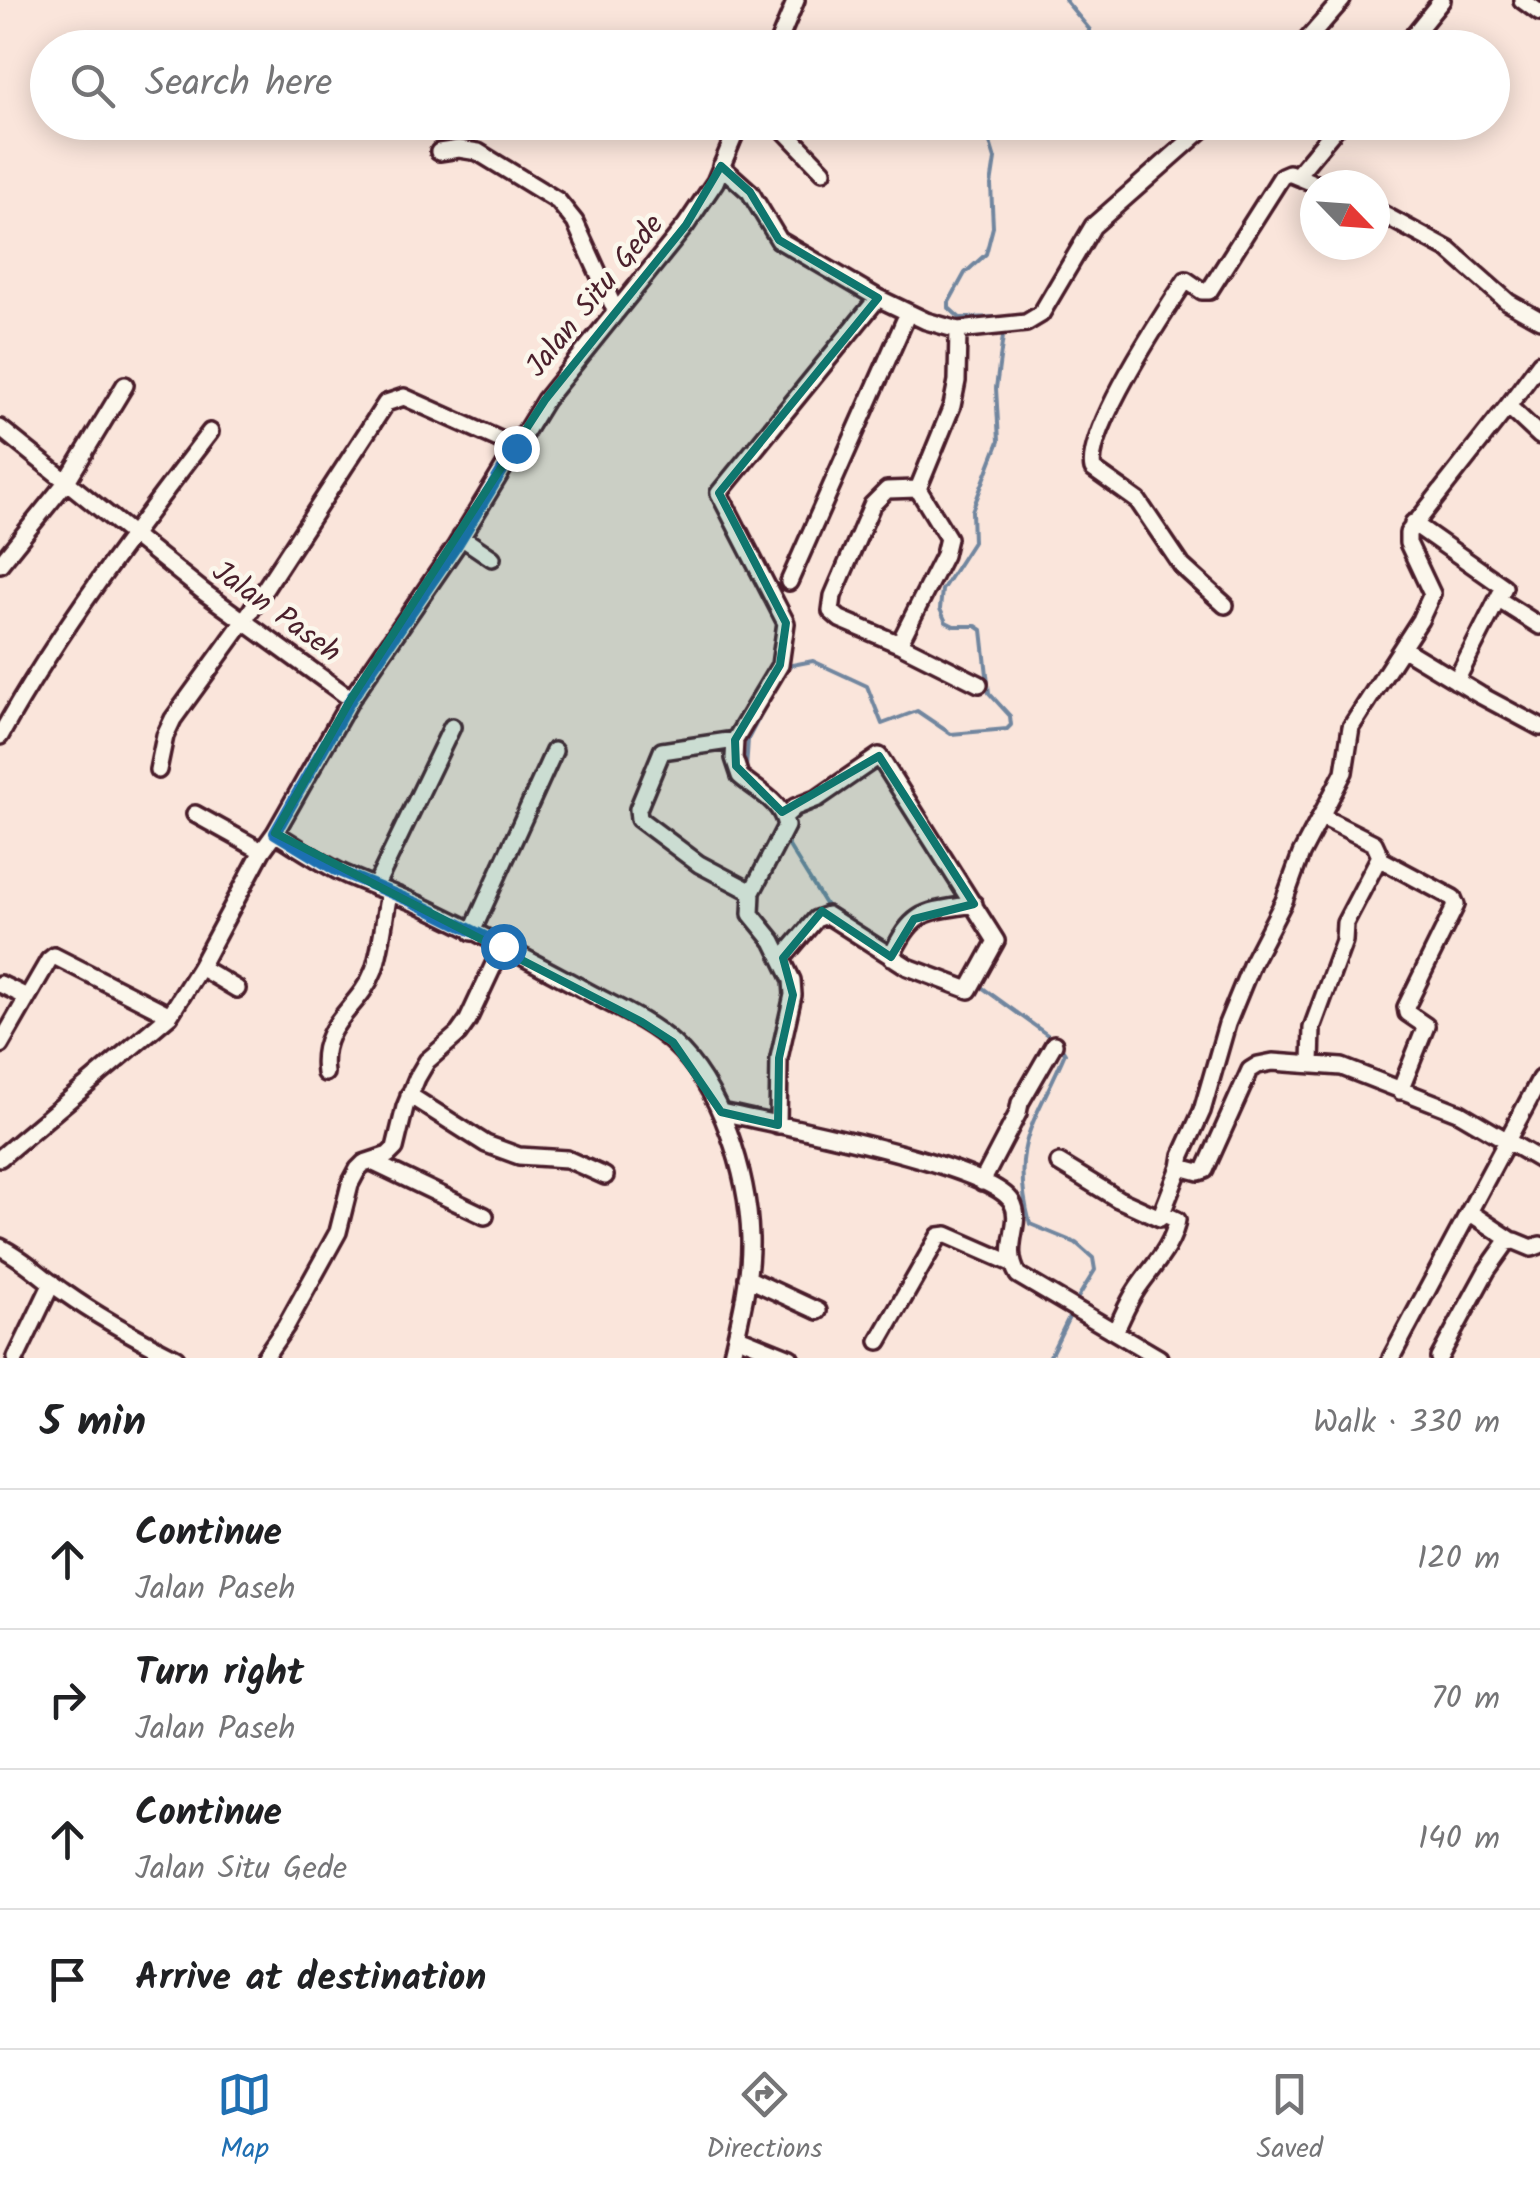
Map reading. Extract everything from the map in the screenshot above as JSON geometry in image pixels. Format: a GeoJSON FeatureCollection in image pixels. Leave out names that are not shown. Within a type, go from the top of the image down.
{"type":"FeatureCollection","features":[{"type":"Feature","properties":{"kind":"street"},"geometry":{"type":"LineString","coordinates":[[784,30],[796,0]]}},
{"type":"Feature","properties":{"kind":"street"},"geometry":{"type":"LineString","coordinates":[[1316,30],[1342,0]]}},
{"type":"Feature","properties":{"kind":"street"},"geometry":{"type":"LineString","coordinates":[[1418,30],[1442,0]]}},
{"type":"Feature","properties":{"kind":"street"},"geometry":{"type":"LineString","coordinates":[[1522,0],[1540,13]]}},
{"type":"Feature","properties":{"kind":"street","name":"Jalan Situ Gede"},"geometry":{"type":"LineString","coordinates":[[351,699],[461,537],[545,400],[686,225],[715,182],[732,140]]}},
{"type":"Feature","properties":{"kind":"street"},"geometry":{"type":"LineString","coordinates":[[793,140],[823,171]]}},
{"type":"Feature","properties":{"kind":"street"},"geometry":{"type":"LineString","coordinates":[[721,166],[750,192],[779,240],[878,298],[958,330],[1026,323],[1042,314],[1093,226],[1191,140]]}},
{"type":"Feature","properties":{"kind":"street"},"geometry":{"type":"LineString","coordinates":[[1297,175],[1326,140]]}},
{"type":"Feature","properties":{"kind":"street"},"geometry":{"type":"LineString","coordinates":[[440,152],[478,152],[558,201],[575,222],[616,312]]}},
{"type":"Feature","properties":{"kind":"street"},"geometry":{"type":"LineString","coordinates":[[1225,606],[1182,566],[1138,500],[1092,470],[1090,460],[1129,372],[1186,280],[1202,291],[1209,290],[1282,176],[1300,176]]}},
{"type":"Feature","properties":{"kind":"street"},"geometry":{"type":"LineString","coordinates":[[1390,218],[1449,250],[1508,302],[1540,320]]}},
{"type":"Feature","properties":{"kind":"street"},"geometry":{"type":"LineString","coordinates":[[787,813],[740,776],[734,758],[735,740],[780,665],[786,623],[718,493],[878,298]]}},
{"type":"Feature","properties":{"kind":"street"},"geometry":{"type":"LineString","coordinates":[[790,582],[908,313]]}},
{"type":"Feature","properties":{"kind":"street"},"geometry":{"type":"LineString","coordinates":[[918,489],[952,406],[957,382],[958,330]]}},
{"type":"Feature","properties":{"kind":"street"},"geometry":{"type":"LineString","coordinates":[[1059,1163],[1156,1219],[1164,1214],[1234,1009],[1302,854],[1344,772],[1352,727],[1420,620],[1432,594],[1408,544],[1408,534],[1540,363]]}},
{"type":"Feature","properties":{"kind":"street"},"geometry":{"type":"LineString","coordinates":[[0,564],[67,481],[125,385]]}},
{"type":"Feature","properties":{"kind":"street"},"geometry":{"type":"LineString","coordinates":[[158,770],[165,736],[173,720],[244,620],[372,420],[391,399],[404,397],[516,448]]}},
{"type":"Feature","properties":{"kind":"street"},"geometry":{"type":"LineString","coordinates":[[1508,406],[1540,436]]}},
{"type":"Feature","properties":{"kind":"street","name":"Jalan Paseh"},"geometry":{"type":"LineString","coordinates":[[0,428],[131,535],[351,699],[170,1015],[0,1158]]}},
{"type":"Feature","properties":{"kind":"street"},"geometry":{"type":"LineString","coordinates":[[0,736],[36,675],[131,535],[210,432]]}},
{"type":"Feature","properties":{"kind":"street"},"geometry":{"type":"LineString","coordinates":[[918,489],[887,490],[872,505],[833,596],[831,611],[840,619],[979,684]]}},
{"type":"Feature","properties":{"kind":"street"},"geometry":{"type":"LineString","coordinates":[[899,644],[944,555],[948,538],[918,489]]}},
{"type":"Feature","properties":{"kind":"street"},"geometry":{"type":"LineString","coordinates":[[1413,523],[1503,585],[1456,681]]}},
{"type":"Feature","properties":{"kind":"street"},"geometry":{"type":"LineString","coordinates":[[461,537],[492,558]]}},
{"type":"Feature","properties":{"kind":"street"},"geometry":{"type":"LineString","coordinates":[[1498,600],[1540,626]]}},
{"type":"Feature","properties":{"kind":"street"},"geometry":{"type":"LineString","coordinates":[[1402,648],[1540,726]]}},
{"type":"Feature","properties":{"kind":"street"},"geometry":{"type":"LineString","coordinates":[[325,1072],[327,1040],[372,975],[382,890],[452,727]]}},
{"type":"Feature","properties":{"kind":"street"},"geometry":{"type":"LineString","coordinates":[[735,740],[662,750],[638,809],[639,820],[700,864],[752,892]]}},
{"type":"Feature","properties":{"kind":"street"},"geometry":{"type":"LineString","coordinates":[[472,932],[554,750]]}},
{"type":"Feature","properties":{"kind":"street"},"geometry":{"type":"LineString","coordinates":[[782,958],[824,915],[931,978],[969,990],[996,941],[879,756],[818,798],[787,813]]}},
{"type":"Feature","properties":{"kind":"street"},"geometry":{"type":"LineString","coordinates":[[778,1125],[779,1058],[792,980],[773,941],[751,914],[752,892],[784,834],[787,813]]}},
{"type":"Feature","properties":{"kind":"street"},"geometry":{"type":"LineString","coordinates":[[195,814],[262,851]]}},
{"type":"Feature","properties":{"kind":"street"},"geometry":{"type":"LineString","coordinates":[[1310,1063],[1312,1028],[1344,941],[1344,927],[1380,858],[1374,843],[1322,817]]}},
{"type":"Feature","properties":{"kind":"street"},"geometry":{"type":"LineString","coordinates":[[275,833],[336,870],[418,904],[503,946],[672,1042],[704,1079],[721,1112],[748,1215],[747,1278],[731,1358]]}},
{"type":"Feature","properties":{"kind":"street"},"geometry":{"type":"LineString","coordinates":[[1380,858],[1452,898],[1456,905],[1406,1007],[1407,1013],[1426,1026],[1400,1091]]}},
{"type":"Feature","properties":{"kind":"street"},"geometry":{"type":"LineString","coordinates":[[893,953],[914,919],[933,911],[974,904]]}},
{"type":"Feature","properties":{"kind":"street"},"geometry":{"type":"LineString","coordinates":[[264,1358],[284,1330],[338,1232],[350,1184],[358,1169],[395,1148],[410,1094],[427,1061],[468,1020],[503,946]]}},
{"type":"Feature","properties":{"kind":"street"},"geometry":{"type":"LineString","coordinates":[[0,1046],[48,960],[54,956],[170,1015]]}},
{"type":"Feature","properties":{"kind":"street"},"geometry":{"type":"LineString","coordinates":[[200,967],[237,990]]}},
{"type":"Feature","properties":{"kind":"street"},"geometry":{"type":"LineString","coordinates":[[0,984],[26,997]]}},
{"type":"Feature","properties":{"kind":"street"},"geometry":{"type":"LineString","coordinates":[[0,1008],[16,1016]]}},
{"type":"Feature","properties":{"kind":"street"},"geometry":{"type":"LineString","coordinates":[[982,1182],[1020,1102],[1054,1044]]}},
{"type":"Feature","properties":{"kind":"street"},"geometry":{"type":"LineString","coordinates":[[1180,1167],[1206,1170],[1250,1070],[1272,1062],[1342,1067],[1460,1113],[1540,1160]]}},
{"type":"Feature","properties":{"kind":"street"},"geometry":{"type":"LineString","coordinates":[[1390,1358],[1540,1078]]}},
{"type":"Feature","properties":{"kind":"street"},"geometry":{"type":"LineString","coordinates":[[410,1094],[486,1144],[519,1156],[567,1159],[605,1176]]}},
{"type":"Feature","properties":{"kind":"street"},"geometry":{"type":"LineString","coordinates":[[721,1112],[932,1161],[1005,1193],[1016,1210],[1011,1263],[1018,1275],[1159,1358]]}},
{"type":"Feature","properties":{"kind":"street"},"geometry":{"type":"LineString","coordinates":[[370,1161],[485,1216]]}},
{"type":"Feature","properties":{"kind":"street"},"geometry":{"type":"LineString","coordinates":[[1469,1212],[1510,1240],[1532,1248],[1540,1245]]}},
{"type":"Feature","properties":{"kind":"street"},"geometry":{"type":"LineString","coordinates":[[1115,1332],[1135,1292],[1176,1229],[1176,1220],[1164,1214]]}},
{"type":"Feature","properties":{"kind":"street"},"geometry":{"type":"LineString","coordinates":[[878,1341],[943,1234],[1011,1263]]}},
{"type":"Feature","properties":{"kind":"street"},"geometry":{"type":"LineString","coordinates":[[1439,1358],[1487,1270],[1510,1240]]}},
{"type":"Feature","properties":{"kind":"street"},"geometry":{"type":"LineString","coordinates":[[0,1246],[25,1260],[100,1317],[176,1358]]}},
{"type":"Feature","properties":{"kind":"street"},"geometry":{"type":"LineString","coordinates":[[747,1278],[818,1311]]}},
{"type":"Feature","properties":{"kind":"street"},"geometry":{"type":"LineString","coordinates":[[16,1358],[52,1284]]}},
{"type":"Feature","properties":{"kind":"street"},"geometry":{"type":"LineString","coordinates":[[736,1336],[790,1358]]}},
{"type":"Feature","properties":{"kind":"highlighted area"},"geometry":{"type":"Polygon","coordinates":[[[721,166],[750,192],[779,240],[878,298],[719,493],[786,623],[780,665],[735,740],[736,766],[782,812],[879,756],[974,904],[914,919],[891,957],[822,911],[783,958],[793,995],[779,1058],[778,1125],[721,1112],[673,1042],[642,1022],[275,833],[351,699],[545,400],[686,225],[721,166]]]}},
{"type":"Feature","properties":{"kind":"waterway"},"geometry":{"type":"LineString","coordinates":[[1065,0],[1090,30]]}},
{"type":"Feature","properties":{"kind":"waterway"},"geometry":{"type":"LineString","coordinates":[[989,140],[995,159],[991,185],[993,227],[986,254],[965,273],[949,308],[960,318],[1006,319]]}},
{"type":"Feature","properties":{"kind":"waterway"},"geometry":{"type":"LineString","coordinates":[[787,666],[813,661],[867,686],[882,724],[917,711],[951,734],[1007,729],[1011,725],[1010,716],[989,693],[982,630],[976,626],[954,626],[946,622],[940,609],[942,590],[973,542],[972,511],[999,441],[996,388],[1004,329]]}},
{"type":"Feature","properties":{"kind":"waterway"},"geometry":{"type":"LineString","coordinates":[[746,770],[748,739],[780,678]]}},
{"type":"Feature","properties":{"kind":"waterway"},"geometry":{"type":"LineString","coordinates":[[789,836],[787,843],[828,909]]}},
{"type":"Feature","properties":{"kind":"waterway"},"geometry":{"type":"LineString","coordinates":[[976,983],[1053,1039]]}},
{"type":"Feature","properties":{"kind":"waterway"},"geometry":{"type":"LineString","coordinates":[[1060,1045],[1065,1053],[1028,1135],[1022,1173],[1030,1224],[1076,1243],[1093,1258],[1095,1270],[1074,1304]]}},
{"type":"Feature","properties":{"kind":"waterway"},"geometry":{"type":"LineString","coordinates":[[1049,1358],[1071,1313]]}},
{"type":"Feature","properties":{"kind":"route"},"geometry":{"type":"LineString","coordinates":[[503,946],[418,904],[336,870],[275,833],[351,699],[456,546],[516,448]]}}]}
